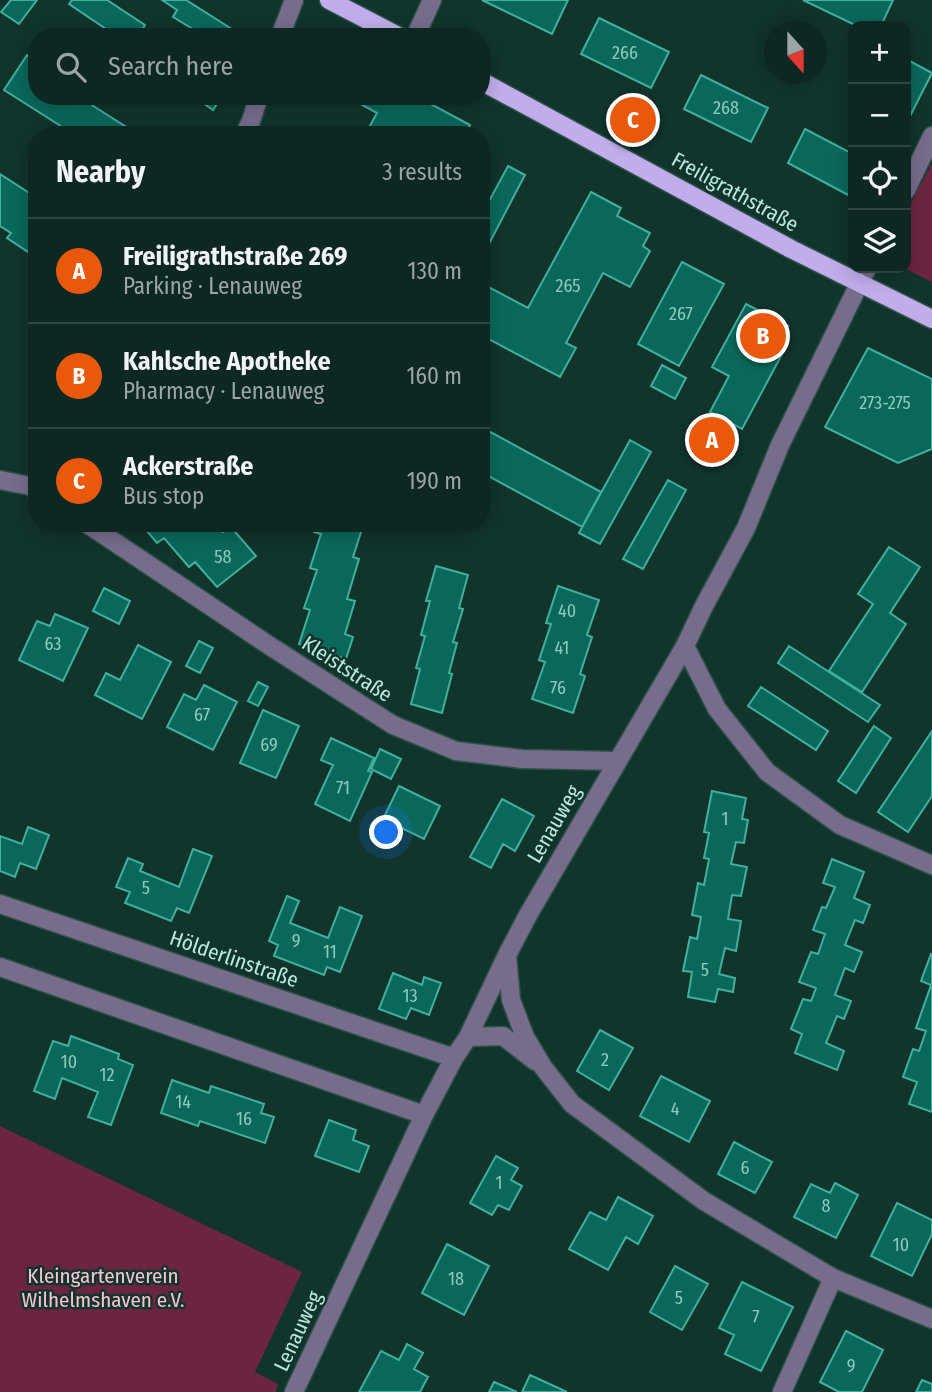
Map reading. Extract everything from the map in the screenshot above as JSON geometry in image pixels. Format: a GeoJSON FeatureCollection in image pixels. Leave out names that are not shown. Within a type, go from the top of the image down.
{"type":"FeatureCollection","features":[{"type":"Feature","properties":{"kind":"main road"},"geometry":{"type":"LineString","coordinates":[[329,0],[383,28]]}},
{"type":"Feature","properties":{"kind":"main road","name":"Freiligrathstraße"},"geometry":{"type":"LineString","coordinates":[[490,86],[791,249],[864,275],[932,319]]}},
{"type":"Feature","properties":{"kind":"street"},"geometry":{"type":"LineString","coordinates":[[283,28],[294,0]]}},
{"type":"Feature","properties":{"kind":"street"},"geometry":{"type":"LineString","coordinates":[[419,28],[432,0]]}},
{"type":"Feature","properties":{"kind":"street"},"geometry":{"type":"LineString","coordinates":[[248,126],[256,105]]}},
{"type":"Feature","properties":{"kind":"street"},"geometry":{"type":"LineString","coordinates":[[911,180],[932,136]]}},
{"type":"Feature","properties":{"kind":"street","name":"Lenauweg"},"geometry":{"type":"LineString","coordinates":[[294,1392],[424,1115],[468,1037],[528,915],[685,646],[746,528],[780,444],[864,275]]}},
{"type":"Feature","properties":{"kind":"street"},"geometry":{"type":"LineString","coordinates":[[0,480],[28,483]]}},
{"type":"Feature","properties":{"kind":"street","name":"Kleiststraße"},"geometry":{"type":"LineString","coordinates":[[99,532],[393,725],[456,751],[522,759],[618,761]]}},
{"type":"Feature","properties":{"kind":"street"},"geometry":{"type":"LineString","coordinates":[[685,646],[717,709],[767,772],[840,825],[932,865]]}},
{"type":"Feature","properties":{"kind":"street","name":"Hölderlinstraße"},"geometry":{"type":"LineString","coordinates":[[0,904],[454,1058]]}},
{"type":"Feature","properties":{"kind":"street"},"geometry":{"type":"LineString","coordinates":[[507,955],[511,1000],[525,1037],[543,1067],[572,1104],[704,1201],[833,1278],[932,1319]]}},
{"type":"Feature","properties":{"kind":"street"},"geometry":{"type":"LineString","coordinates":[[0,967],[424,1115]]}},
{"type":"Feature","properties":{"kind":"street"},"geometry":{"type":"LineString","coordinates":[[468,1037],[503,1036],[543,1067]]}},
{"type":"Feature","properties":{"kind":"street"},"geometry":{"type":"LineString","coordinates":[[782,1392],[833,1278]]}},
{"type":"Feature","properties":{"kind":"green space"},"geometry":{"type":"Polygon","coordinates":[[[932,163],[932,282],[911,272],[911,203],[932,163]]]}},
{"type":"Feature","properties":{"kind":"green space","name":"Kleingartenverein Wilhelmshaven e.V."},"geometry":{"type":"Polygon","coordinates":[[[0,1126],[302,1272],[255,1372],[278,1384],[276,1392],[0,1392],[0,1126]]]}},
{"type":"Feature","properties":{"kind":"building"},"geometry":{"type":"Polygon","coordinates":[[[11,0],[37,0],[19,24],[1,12],[11,0]]]}},
{"type":"Feature","properties":{"kind":"building"},"geometry":{"type":"Polygon","coordinates":[[[72,0],[107,0],[145,25],[143,28],[105,28],[69,4],[72,0]]]}},
{"type":"Feature","properties":{"kind":"building"},"geometry":{"type":"Polygon","coordinates":[[[162,0],[186,0],[230,28],[191,28],[173,17],[177,10],[162,0]]]}},
{"type":"Feature","properties":{"kind":"building"},"geometry":{"type":"Polygon","coordinates":[[[482,0],[568,0],[552,34],[482,0]]]}},
{"type":"Feature","properties":{"kind":"building"},"geometry":{"type":"Polygon","coordinates":[[[803,0],[893,0],[883,21],[848,22],[803,0]]]}},
{"type":"Feature","properties":{"kind":"building"},"geometry":{"type":"Polygon","coordinates":[[[599,18],[669,52],[651,88],[581,54],[599,18]]]}},
{"type":"Feature","properties":{"kind":"building"},"geometry":{"type":"Polygon","coordinates":[[[27,55],[28,105],[92,105],[125,126],[61,126],[4,90],[27,55]]]}},
{"type":"Feature","properties":{"kind":"building"},"geometry":{"type":"Polygon","coordinates":[[[911,62],[932,73],[911,114],[911,62]]]}},
{"type":"Feature","properties":{"kind":"building"},"geometry":{"type":"Polygon","coordinates":[[[701,75],[768,108],[751,142],[684,109],[701,75]]]}},
{"type":"Feature","properties":{"kind":"building"},"geometry":{"type":"Polygon","coordinates":[[[362,105],[433,105],[470,125],[370,126],[377,113],[362,105]]]}},
{"type":"Feature","properties":{"kind":"building"},"geometry":{"type":"Polygon","coordinates":[[[805,129],[848,151],[848,195],[788,163],[805,129]]]}},
{"type":"Feature","properties":{"kind":"building"},"geometry":{"type":"Polygon","coordinates":[[[508,166],[525,175],[490,242],[490,199],[508,166]]]}},
{"type":"Feature","properties":{"kind":"building"},"geometry":{"type":"Polygon","coordinates":[[[0,174],[28,192],[28,252],[7,238],[11,233],[0,226],[0,174]]]}},
{"type":"Feature","properties":{"kind":"building"},"geometry":{"type":"Polygon","coordinates":[[[591,192],[621,208],[617,216],[650,233],[643,246],[650,251],[630,287],[603,273],[566,343],[576,348],[560,377],[490,340],[490,288],[528,308],[591,192]]]}},
{"type":"Feature","properties":{"kind":"building"},"geometry":{"type":"Polygon","coordinates":[[[682,262],[724,284],[679,366],[638,344],[682,262]]]}},
{"type":"Feature","properties":{"kind":"building"},"geometry":{"type":"Polygon","coordinates":[[[746,304],[788,326],[778,343],[786,347],[742,429],[710,412],[729,376],[712,367],[746,304]]]}},
{"type":"Feature","properties":{"kind":"building"},"geometry":{"type":"Polygon","coordinates":[[[868,348],[932,379],[932,449],[898,463],[825,427],[868,348]]]}},
{"type":"Feature","properties":{"kind":"building"},"geometry":{"type":"Polygon","coordinates":[[[662,365],[686,378],[675,399],[651,386],[662,365]]]}},
{"type":"Feature","properties":{"kind":"building"},"geometry":{"type":"Polygon","coordinates":[[[490,432],[601,492],[582,527],[490,477],[490,432]]]}},
{"type":"Feature","properties":{"kind":"building"},"geometry":{"type":"Polygon","coordinates":[[[630,440],[651,452],[600,544],[579,533],[630,440]]]}},
{"type":"Feature","properties":{"kind":"building"},"geometry":{"type":"Polygon","coordinates":[[[668,480],[686,490],[643,569],[623,559],[668,480]]]}},
{"type":"Feature","properties":{"kind":"building"},"geometry":{"type":"Polygon","coordinates":[[[148,532],[235,532],[256,556],[217,587],[195,562],[189,567],[164,538],[157,543],[148,532]]]}},
{"type":"Feature","properties":{"kind":"building"},"geometry":{"type":"Polygon","coordinates":[[[314,532],[361,532],[353,557],[359,559],[347,599],[355,601],[345,634],[353,637],[346,659],[299,644],[310,610],[304,608],[317,570],[310,568],[321,534],[314,532]]]}},
{"type":"Feature","properties":{"kind":"building"},"geometry":{"type":"Polygon","coordinates":[[[889,547],[920,567],[890,613],[906,624],[862,692],[829,671],[873,604],[858,594],[889,547]]]}},
{"type":"Feature","properties":{"kind":"building"},"geometry":{"type":"Polygon","coordinates":[[[436,566],[468,575],[459,608],[463,609],[453,642],[457,643],[442,713],[411,704],[420,669],[416,668],[425,636],[421,635],[430,601],[426,601],[436,566]]]}},
{"type":"Feature","properties":{"kind":"building"},"geometry":{"type":"Polygon","coordinates":[[[558,586],[599,600],[587,635],[592,637],[580,674],[585,676],[573,713],[532,699],[545,662],[539,660],[551,624],[546,623],[558,586]]]}},
{"type":"Feature","properties":{"kind":"building"},"geometry":{"type":"Polygon","coordinates":[[[104,588],[130,601],[119,624],[93,611],[104,588]]]}},
{"type":"Feature","properties":{"kind":"building"},"geometry":{"type":"Polygon","coordinates":[[[55,614],[88,628],[63,681],[19,660],[37,621],[50,626],[55,614]]]}},
{"type":"Feature","properties":{"kind":"building"},"geometry":{"type":"Polygon","coordinates":[[[199,641],[213,648],[200,673],[186,666],[199,641]]]}},
{"type":"Feature","properties":{"kind":"building"},"geometry":{"type":"Polygon","coordinates":[[[138,645],[171,662],[142,719],[95,695],[106,673],[120,680],[138,645]]]}},
{"type":"Feature","properties":{"kind":"building"},"geometry":{"type":"Polygon","coordinates":[[[789,646],[880,705],[868,722],[778,663],[789,646]]]}},
{"type":"Feature","properties":{"kind":"building"},"geometry":{"type":"Polygon","coordinates":[[[258,682],[268,687],[258,706],[248,701],[258,682]]]}},
{"type":"Feature","properties":{"kind":"building"},"geometry":{"type":"Polygon","coordinates":[[[204,685],[237,702],[213,750],[167,727],[184,694],[196,700],[204,685]]]}},
{"type":"Feature","properties":{"kind":"building"},"geometry":{"type":"Polygon","coordinates":[[[761,687],[828,731],[816,750],[748,706],[761,687]]]}},
{"type":"Feature","properties":{"kind":"building"},"geometry":{"type":"Polygon","coordinates":[[[263,710],[299,726],[276,778],[240,763],[263,710]]]}},
{"type":"Feature","properties":{"kind":"building"},"geometry":{"type":"Polygon","coordinates":[[[874,726],[891,738],[856,793],[838,781],[874,726]]]}},
{"type":"Feature","properties":{"kind":"building"},"geometry":{"type":"Polygon","coordinates":[[[932,731],[932,796],[908,832],[878,812],[932,731]]]}},
{"type":"Feature","properties":{"kind":"building"},"geometry":{"type":"Polygon","coordinates":[[[331,738],[374,758],[368,771],[372,772],[350,821],[315,804],[333,765],[321,760],[331,738]]]}},
{"type":"Feature","properties":{"kind":"building"},"geometry":{"type":"Polygon","coordinates":[[[380,749],[401,759],[391,779],[371,769],[380,749]]]}},
{"type":"Feature","properties":{"kind":"building"},"geometry":{"type":"Polygon","coordinates":[[[399,786],[440,806],[424,839],[383,819],[399,786]]]}},
{"type":"Feature","properties":{"kind":"building"},"geometry":{"type":"Polygon","coordinates":[[[712,791],[746,798],[742,819],[748,820],[744,843],[736,842],[731,864],[747,867],[741,896],[732,895],[728,919],[741,921],[736,951],[725,948],[719,974],[735,978],[733,992],[718,989],[715,1002],[688,997],[692,972],[683,971],[690,937],[697,939],[701,917],[692,915],[698,883],[704,885],[709,859],[704,858],[709,833],[704,832],[712,791]]]}},
{"type":"Feature","properties":{"kind":"building"},"geometry":{"type":"Polygon","coordinates":[[[502,799],[534,816],[515,851],[503,844],[491,868],[470,857],[502,799]]]}},
{"type":"Feature","properties":{"kind":"building"},"geometry":{"type":"Polygon","coordinates":[[[28,827],[49,835],[36,869],[20,863],[15,877],[0,871],[0,836],[22,844],[28,827]]]}},
{"type":"Feature","properties":{"kind":"building"},"geometry":{"type":"Polygon","coordinates":[[[193,849],[212,856],[189,913],[177,908],[171,921],[125,903],[130,892],[116,887],[128,858],[143,864],[140,871],[179,887],[193,849]]]}},
{"type":"Feature","properties":{"kind":"building"},"geometry":{"type":"Polygon","coordinates":[[[832,859],[864,872],[854,898],[870,905],[863,923],[855,920],[845,945],[862,952],[854,972],[845,968],[835,995],[851,1001],[844,1019],[837,1016],[826,1043],[844,1051],[837,1070],[795,1053],[802,1034],[791,1029],[803,999],[811,1001],[816,988],[799,982],[811,952],[818,954],[825,934],[813,930],[822,907],[826,908],[835,887],[823,883],[832,859]]]}},
{"type":"Feature","properties":{"kind":"building"},"geometry":{"type":"Polygon","coordinates":[[[287,896],[299,901],[290,923],[328,938],[340,907],[362,916],[340,972],[327,967],[324,975],[274,956],[278,945],[269,941],[287,896]]]}},
{"type":"Feature","properties":{"kind":"building"},"geometry":{"type":"Polygon","coordinates":[[[931,954],[932,1112],[909,1104],[917,1082],[903,1077],[913,1049],[919,1051],[926,1031],[916,1028],[931,985],[921,981],[931,954]]]}},
{"type":"Feature","properties":{"kind":"building"},"geometry":{"type":"Polygon","coordinates":[[[393,973],[422,985],[424,977],[441,983],[429,1015],[411,1008],[406,1019],[379,1009],[393,973]]]}},
{"type":"Feature","properties":{"kind":"building"},"geometry":{"type":"Polygon","coordinates":[[[600,1030],[633,1048],[609,1090],[577,1071],[600,1030]]]}},
{"type":"Feature","properties":{"kind":"building"},"geometry":{"type":"Polygon","coordinates":[[[71,1036],[119,1054],[118,1059],[133,1065],[111,1125],[88,1117],[98,1092],[62,1078],[55,1099],[34,1091],[53,1041],[68,1046],[71,1036]]]}},
{"type":"Feature","properties":{"kind":"building"},"geometry":{"type":"Polygon","coordinates":[[[661,1076],[710,1101],[689,1142],[640,1116],[661,1076]]]}},
{"type":"Feature","properties":{"kind":"building"},"geometry":{"type":"Polygon","coordinates":[[[172,1080],[209,1093],[211,1086],[264,1104],[261,1113],[274,1117],[265,1143],[200,1121],[198,1126],[161,1113],[172,1080]]]}},
{"type":"Feature","properties":{"kind":"building"},"geometry":{"type":"Polygon","coordinates":[[[329,1120],[356,1130],[353,1140],[369,1146],[359,1172],[315,1156],[329,1120]]]}},
{"type":"Feature","properties":{"kind":"building"},"geometry":{"type":"Polygon","coordinates":[[[734,1142],[772,1162],[755,1193],[718,1174],[734,1142]]]}},
{"type":"Feature","properties":{"kind":"building"},"geometry":{"type":"Polygon","coordinates":[[[496,1156],[518,1168],[511,1180],[522,1186],[509,1210],[498,1205],[492,1215],[470,1203],[496,1156]]]}},
{"type":"Feature","properties":{"kind":"building"},"geometry":{"type":"Polygon","coordinates":[[[835,1183],[858,1195],[836,1238],[794,1217],[811,1184],[830,1193],[835,1183]]]}},
{"type":"Feature","properties":{"kind":"building"},"geometry":{"type":"Polygon","coordinates":[[[618,1197],[653,1216],[638,1244],[626,1237],[608,1270],[569,1249],[590,1212],[606,1220],[618,1197]]]}},
{"type":"Feature","properties":{"kind":"building"},"geometry":{"type":"Polygon","coordinates":[[[897,1203],[932,1220],[932,1234],[912,1276],[871,1256],[897,1203]]]}},
{"type":"Feature","properties":{"kind":"building"},"geometry":{"type":"Polygon","coordinates":[[[447,1244],[489,1266],[464,1315],[422,1293],[447,1244]]]}},
{"type":"Feature","properties":{"kind":"building"},"geometry":{"type":"Polygon","coordinates":[[[675,1266],[708,1284],[682,1330],[650,1312],[675,1266]]]}},
{"type":"Feature","properties":{"kind":"building"},"geometry":{"type":"Polygon","coordinates":[[[742,1282],[793,1307],[761,1371],[725,1354],[734,1335],[719,1328],[742,1282]]]}},
{"type":"Feature","properties":{"kind":"building"},"geometry":{"type":"Polygon","coordinates":[[[846,1331],[883,1350],[862,1392],[839,1392],[820,1382],[846,1331]]]}},
{"type":"Feature","properties":{"kind":"building"},"geometry":{"type":"Polygon","coordinates":[[[407,1344],[423,1353],[414,1369],[428,1377],[420,1392],[359,1392],[381,1351],[399,1360],[407,1344]]]}},
{"type":"Feature","properties":{"kind":"building"},"geometry":{"type":"Polygon","coordinates":[[[530,1375],[567,1392],[522,1392],[530,1375]]]}},
{"type":"Feature","properties":{"kind":"building"},"geometry":{"type":"Polygon","coordinates":[[[922,1380],[932,1384],[932,1392],[916,1392],[922,1380]]]}},
{"type":"Feature","properties":{"kind":"building"},"geometry":{"type":"Polygon","coordinates":[[[494,1382],[517,1392],[489,1392],[494,1382]]]}},
{"type":"Feature","properties":{"kind":"place","name":"Ackerstraße"},"geometry":{"type":"Point","coordinates":[633,120]}},
{"type":"Feature","properties":{"kind":"place","name":"Kahlsche Apotheke"},"geometry":{"type":"Point","coordinates":[763,336]}},
{"type":"Feature","properties":{"kind":"place","name":"Freiligrathstraße 269"},"geometry":{"type":"Point","coordinates":[712,440]}}]}
